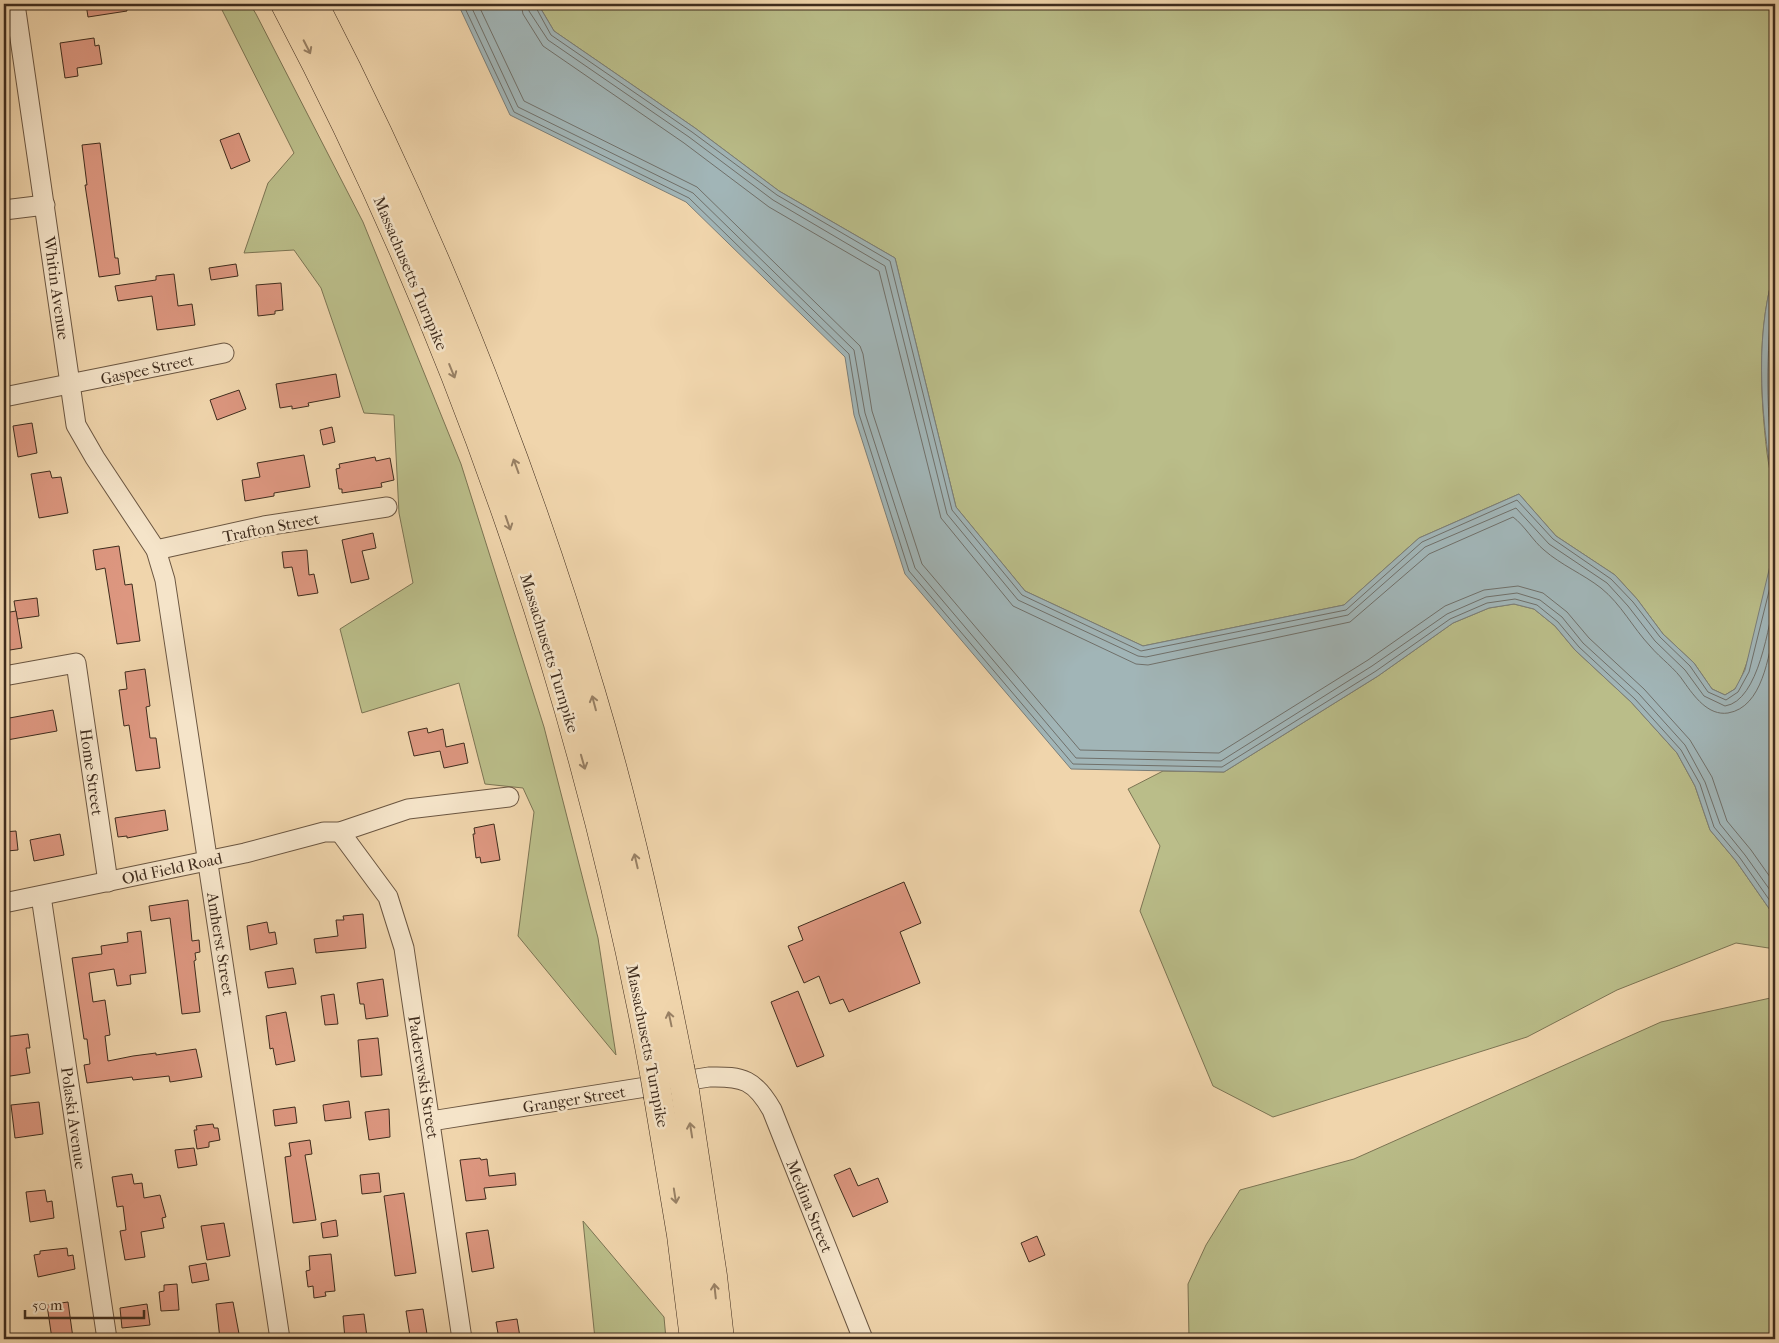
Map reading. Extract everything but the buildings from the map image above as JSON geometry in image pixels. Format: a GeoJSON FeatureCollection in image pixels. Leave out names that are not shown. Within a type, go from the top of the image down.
{"type":"FeatureCollection","features":[{"type":"Feature","properties":{"kind":"highway","name":"Massachusetts Turnpike"},"geometry":{"type":"LineString","coordinates":[[285,4],[355,145],[406,258],[458,386],[497,491],[556,668],[585,770],[631,958],[656,1085],[681,1235],[694,1339]]}},
{"type":"Feature","properties":{"kind":"highway","name":"Massachusetts Turnpike"},"geometry":{"type":"LineString","coordinates":[[314,4],[358,89],[422,227],[492,400],[560,593],[592,694],[627,824],[683,1079],[713,1276],[720,1339]]}},
{"type":"Feature","properties":{"kind":"street","name":"Whitin Avenue"},"geometry":{"type":"LineString","coordinates":[[16,4],[76,425],[95,458],[156,550]]}},
{"type":"Feature","properties":{"kind":"street"},"geometry":{"type":"LineString","coordinates":[[4,210],[45,204]]}},
{"type":"Feature","properties":{"kind":"street","name":"Gaspee Street"},"geometry":{"type":"LineString","coordinates":[[4,397],[224,352]]}},
{"type":"Feature","properties":{"kind":"street","name":"Trafton Street"},"geometry":{"type":"LineString","coordinates":[[156,550],[264,526],[387,507]]}},
{"type":"Feature","properties":{"kind":"street","name":"Amherst Street"},"geometry":{"type":"LineString","coordinates":[[156,550],[165,580],[234,1024],[280,1339]]}},
{"type":"Feature","properties":{"kind":"street","name":"Home Street"},"geometry":{"type":"LineString","coordinates":[[4,676],[76,663],[108,882]]}},
{"type":"Feature","properties":{"kind":"street","name":"Old Field Road"},"geometry":{"type":"LineString","coordinates":[[4,904],[208,861],[324,832],[340,832],[408,808],[509,797]]}},
{"type":"Feature","properties":{"kind":"street","name":"Paderewski Street"},"geometry":{"type":"LineString","coordinates":[[340,832],[388,897],[404,948],[462,1339]]}},
{"type":"Feature","properties":{"kind":"street","name":"Polaski Avenue"},"geometry":{"type":"LineString","coordinates":[[40,896],[107,1339]]}},
{"type":"Feature","properties":{"kind":"street","name":"Granger Street"},"geometry":{"type":"LineString","coordinates":[[431,1120],[709,1077],[731,1077],[746,1080]]}},
{"type":"Feature","properties":{"kind":"street","name":"Medina Street"},"geometry":{"type":"LineString","coordinates":[[746,1080],[757,1088],[772,1110],[863,1339]]}},
{"type":"Feature","properties":{"kind":"green space"},"geometry":{"type":"Polygon","coordinates":[[[219,4],[250,4],[256,14],[363,222],[461,464],[544,727],[598,938],[616,1055],[518,936],[534,812],[523,788],[485,784],[459,683],[362,713],[340,629],[413,583],[399,513],[394,415],[364,413],[321,288],[294,250],[244,253],[268,183],[294,153],[219,4]]]}},
{"type":"Feature","properties":{"kind":"green space"},"geometry":{"type":"Polygon","coordinates":[[[538,4],[1775,4],[1775,269],[1765,314],[1762,360],[1765,430],[1774,496],[1774,544],[1760,619],[1739,683],[1735,689],[1725,695],[1712,689],[1694,663],[1663,634],[1637,599],[1615,575],[1556,536],[1519,494],[1419,538],[1344,605],[1143,646],[1025,591],[956,507],[895,258],[779,191],[695,128],[554,31],[538,4]]]}},
{"type":"Feature","properties":{"kind":"green space"},"geometry":{"type":"Polygon","coordinates":[[[1514,604],[1534,609],[1555,626],[1575,650],[1631,702],[1677,753],[1695,786],[1710,830],[1736,861],[1775,917],[1775,949],[1736,943],[1617,990],[1527,1037],[1273,1117],[1213,1086],[1140,911],[1160,846],[1128,789],[1163,771],[1224,772],[1378,676],[1453,623],[1489,608],[1514,604]]]}},
{"type":"Feature","properties":{"kind":"green space"},"geometry":{"type":"Polygon","coordinates":[[[1775,997],[1775,1339],[1189,1339],[1188,1284],[1206,1245],[1240,1190],[1354,1159],[1661,1022],[1775,997]]]}},
{"type":"Feature","properties":{"kind":"green space"},"geometry":{"type":"Polygon","coordinates":[[[583,1221],[664,1317],[666,1339],[595,1339],[583,1221]]]}},
{"type":"Feature","properties":{"kind":"water"},"geometry":{"type":"Polygon","coordinates":[[[458,4],[538,4],[554,31],[695,128],[779,191],[895,258],[956,507],[1025,591],[1143,646],[1344,605],[1419,538],[1519,494],[1556,536],[1615,575],[1637,599],[1663,634],[1694,663],[1712,689],[1725,695],[1735,689],[1745,670],[1775,545],[1775,917],[1736,861],[1710,830],[1695,786],[1677,753],[1631,702],[1575,650],[1555,626],[1534,609],[1514,604],[1489,608],[1453,623],[1378,676],[1224,772],[1071,769],[905,574],[854,415],[845,357],[686,202],[510,115],[458,4]]]}},
{"type":"Feature","properties":{"kind":"water"},"geometry":{"type":"Polygon","coordinates":[[[1775,269],[1775,502],[1764,415],[1762,355],[1768,297],[1775,269]]]}}]}
